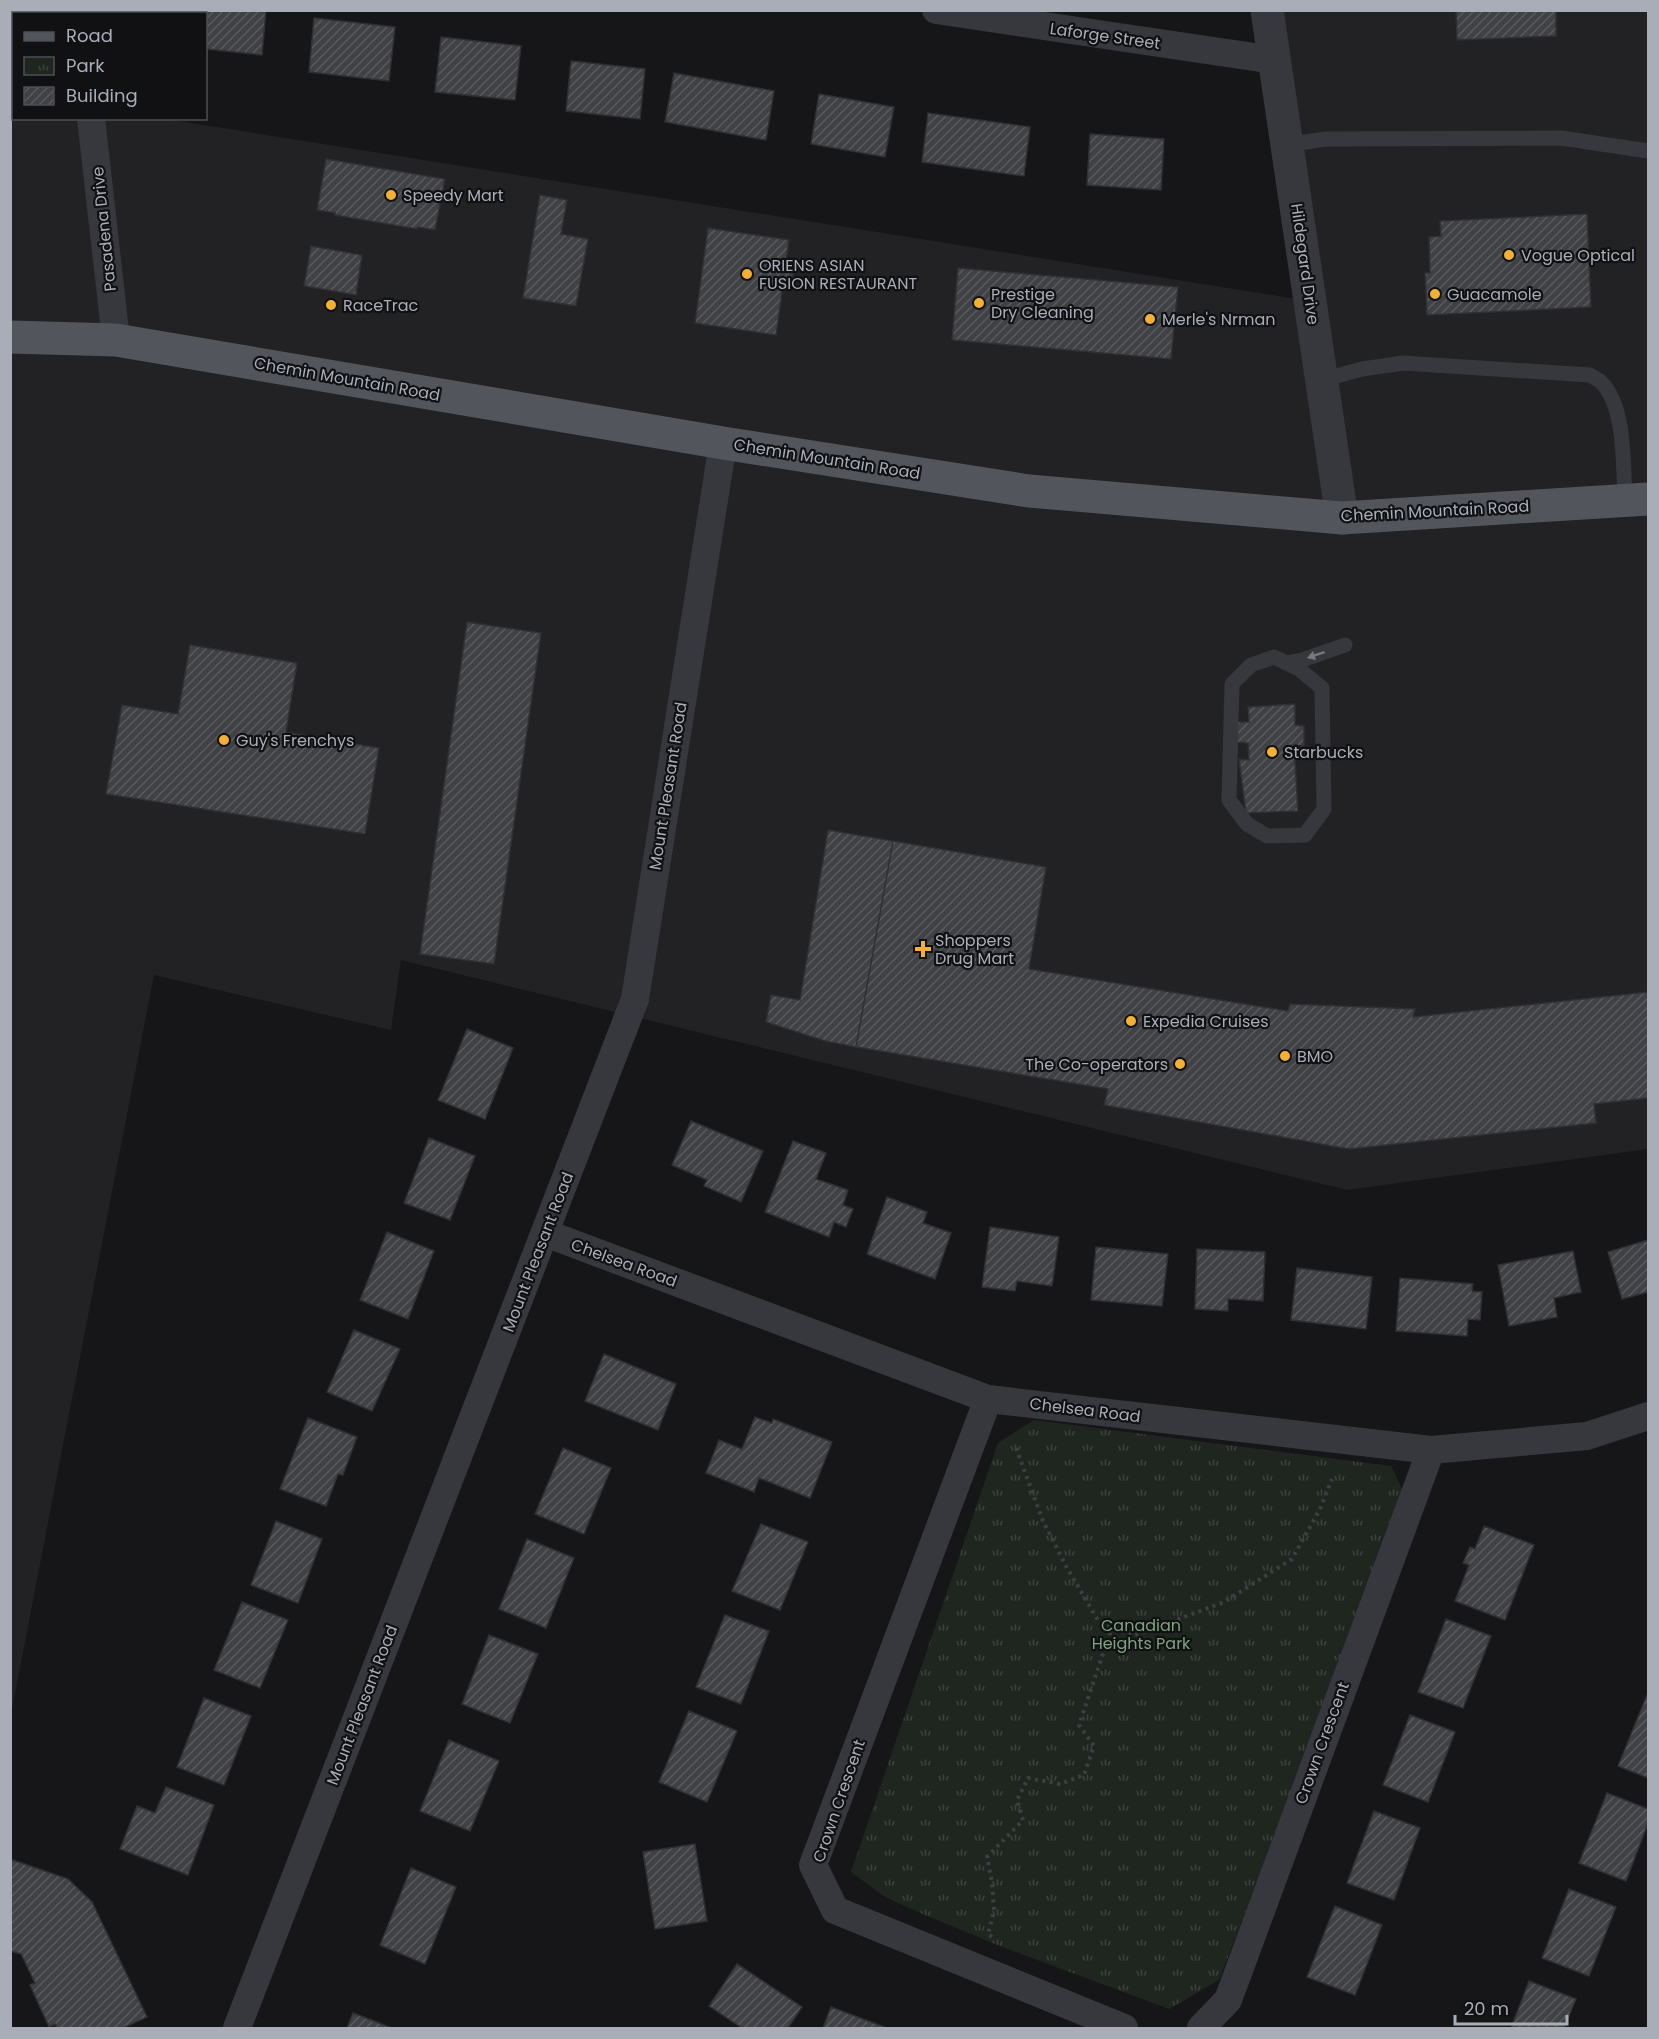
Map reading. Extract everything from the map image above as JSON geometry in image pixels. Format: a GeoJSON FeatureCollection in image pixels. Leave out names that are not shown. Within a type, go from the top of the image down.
{"type":"FeatureCollection","features":[{"type":"Feature","properties":{"kind":"main road","name":"Chemin Mountain Road"},"geometry":{"type":"LineString","coordinates":[[10,337],[117,340],[723,443],[1029,491],[1342,518],[1637,500]]}},
{"type":"Feature","properties":{"kind":"street","name":"Laforge Street"},"geometry":{"type":"LineString","coordinates":[[936,10],[970,13],[1275,60]]}},
{"type":"Feature","properties":{"kind":"street","name":"Hildegard Drive"},"geometry":{"type":"LineString","coordinates":[[1267,10],[1342,518]]}},
{"type":"Feature","properties":{"kind":"street","name":"Pasadena Drive"},"geometry":{"type":"LineString","coordinates":[[91,120],[117,340]]}},
{"type":"Feature","properties":{"kind":"street","name":"Mount Pleasant Road"},"geometry":{"type":"LineString","coordinates":[[237,2028],[635,999],[723,443]]}},
{"type":"Feature","properties":{"kind":"street","name":"Chelsea Road"},"geometry":{"type":"LineString","coordinates":[[545,1233],[988,1399],[1431,1450],[1587,1436],[1648,1416]]}},
{"type":"Feature","properties":{"kind":"street","name":"Crown Crescent"},"geometry":{"type":"LineString","coordinates":[[988,1399],[813,1865],[835,1910],[1124,2028]]}},
{"type":"Feature","properties":{"kind":"street","name":"Crown Crescent"},"geometry":{"type":"LineString","coordinates":[[1201,2028],[1228,2000],[1431,1450]]}},
{"type":"Feature","properties":{"kind":"lane"},"geometry":{"type":"LineString","coordinates":[[1287,145],[1324,139],[1561,138],[1648,151]]}},
{"type":"Feature","properties":{"kind":"lane"},"geometry":{"type":"LineString","coordinates":[[1322,380],[1362,369],[1403,363],[1590,375],[1602,382],[1610,394],[1617,413],[1637,500]]}},
{"type":"Feature","properties":{"kind":"lane"},"geometry":{"type":"LineString","coordinates":[[1286,663],[1299,669],[1322,688],[1324,809],[1305,835],[1267,836],[1247,824],[1229,800],[1232,684],[1251,665],[1274,657],[1286,663],[1345,645]]}},
{"type":"Feature","properties":{"kind":"path"},"geometry":{"type":"LineString","coordinates":[[1016,1448],[1043,1521],[1098,1622],[1132,1636],[1224,1602],[1292,1559],[1320,1509],[1332,1479]]}},
{"type":"Feature","properties":{"kind":"path"},"geometry":{"type":"LineString","coordinates":[[981,1970],[1005,1948],[988,1934],[994,1911],[987,1857],[1023,1820],[1017,1800],[1028,1778],[1060,1784],[1084,1775],[1094,1746],[1079,1725],[1112,1627]]}},
{"type":"Feature","properties":{"kind":"shaded area"},"geometry":{"type":"Polygon","coordinates":[[[1267,11],[1648,11],[1648,1149],[1347,1190],[401,960],[391,1030],[154,975],[11,1714],[11,113],[12,120],[172,120],[1310,301],[1267,11]]]}},
{"type":"Feature","properties":{"kind":"green space","name":"Canadian Heights Park"},"geometry":{"type":"Polygon","coordinates":[[[1034,1420],[1391,1466],[1404,1493],[1391,1535],[1219,1980],[1169,2009],[1005,1948],[925,1915],[885,1897],[851,1872],[998,1443],[1034,1420]]]}},
{"type":"Feature","properties":{"kind":"building"},"geometry":{"type":"Polygon","coordinates":[[[187,10],[266,10],[262,55],[207,49],[207,12],[187,12],[187,10]]]}},
{"type":"Feature","properties":{"kind":"building"},"geometry":{"type":"Polygon","coordinates":[[[1456,10],[1556,10],[1556,36],[1457,40],[1456,10]]]}},
{"type":"Feature","properties":{"kind":"building"},"geometry":{"type":"Polygon","coordinates":[[[314,18],[395,27],[389,81],[309,72],[314,18]]]}},
{"type":"Feature","properties":{"kind":"building"},"geometry":{"type":"Polygon","coordinates":[[[441,37],[521,46],[515,100],[435,92],[441,37]]]}},
{"type":"Feature","properties":{"kind":"building"},"geometry":{"type":"Polygon","coordinates":[[[571,61],[645,69],[640,119],[566,111],[571,61]]]}},
{"type":"Feature","properties":{"kind":"building"},"geometry":{"type":"Polygon","coordinates":[[[674,73],[774,91],[766,140],[665,122],[674,73]]]}},
{"type":"Feature","properties":{"kind":"building"},"geometry":{"type":"Polygon","coordinates":[[[819,94],[894,107],[885,157],[811,144],[819,94]]]}},
{"type":"Feature","properties":{"kind":"building"},"geometry":{"type":"Polygon","coordinates":[[[928,113],[1030,127],[1024,176],[922,162],[928,113]]]}},
{"type":"Feature","properties":{"kind":"building"},"geometry":{"type":"Polygon","coordinates":[[[1090,134],[1164,139],[1161,190],[1087,185],[1090,134]]]}},
{"type":"Feature","properties":{"kind":"building"},"geometry":{"type":"Polygon","coordinates":[[[326,159],[445,179],[435,230],[418,227],[417,229],[317,210],[326,159]]]}},
{"type":"Feature","properties":{"kind":"building"},"geometry":{"type":"Polygon","coordinates":[[[540,195],[567,200],[561,234],[588,239],[576,306],[523,298],[540,195]]]}},
{"type":"Feature","properties":{"kind":"building","name":"Vogue Optical"},"geometry":{"type":"Polygon","coordinates":[[[1587,214],[1591,307],[1427,315],[1425,273],[1430,273],[1429,237],[1441,236],[1440,221],[1587,214]]]}},
{"type":"Feature","properties":{"kind":"building","name":"ORIENS ASIAN FUSION RESTAURANT"},"geometry":{"type":"Polygon","coordinates":[[[708,228],[789,240],[786,261],[795,263],[791,287],[783,286],[776,335],[695,323],[708,228]]]}},
{"type":"Feature","properties":{"kind":"building"},"geometry":{"type":"Polygon","coordinates":[[[311,246],[362,255],[356,295],[304,286],[311,246]]]}},
{"type":"Feature","properties":{"kind":"building"},"geometry":{"type":"Polygon","coordinates":[[[958,268],[1178,287],[1171,359],[952,340],[958,268]]]}},
{"type":"Feature","properties":{"kind":"building"},"geometry":{"type":"Polygon","coordinates":[[[467,622],[541,633],[494,964],[420,954],[467,622]]]}},
{"type":"Feature","properties":{"kind":"building","name":"Guy's Frenchys"},"geometry":{"type":"Polygon","coordinates":[[[190,645],[297,663],[286,732],[379,748],[365,834],[106,794],[122,705],[178,714],[190,645]]]}},
{"type":"Feature","properties":{"kind":"building","name":"Starbucks"},"geometry":{"type":"Polygon","coordinates":[[[1295,704],[1295,725],[1304,726],[1304,746],[1294,745],[1298,811],[1246,813],[1239,759],[1249,760],[1248,743],[1236,742],[1236,722],[1249,722],[1248,707],[1295,704]]]}},
{"type":"Feature","properties":{"kind":"building"},"geometry":{"type":"Polygon","coordinates":[[[828,830],[893,841],[856,1047],[825,1041],[766,1022],[771,995],[800,1000],[828,830]]]}},
{"type":"Feature","properties":{"kind":"building"},"geometry":{"type":"Polygon","coordinates":[[[893,841],[1046,867],[1029,969],[1288,1011],[1290,1004],[1415,1009],[1413,1017],[1648,992],[1648,1098],[1594,1104],[1596,1123],[1349,1149],[1104,1105],[1108,1089],[856,1047],[893,841]]]}},
{"type":"Feature","properties":{"kind":"building"},"geometry":{"type":"Polygon","coordinates":[[[467,1029],[513,1048],[485,1119],[438,1100],[467,1029]]]}},
{"type":"Feature","properties":{"kind":"building"},"geometry":{"type":"Polygon","coordinates":[[[691,1121],[763,1151],[741,1202],[704,1186],[707,1180],[672,1165],[691,1121]]]}},
{"type":"Feature","properties":{"kind":"building"},"geometry":{"type":"Polygon","coordinates":[[[429,1138],[475,1156],[450,1220],[404,1203],[429,1138]]]}},
{"type":"Feature","properties":{"kind":"building"},"geometry":{"type":"Polygon","coordinates":[[[793,1141],[826,1153],[816,1179],[848,1190],[843,1205],[853,1209],[846,1227],[834,1222],[829,1237],[765,1212],[793,1141]]]}},
{"type":"Feature","properties":{"kind":"building"},"geometry":{"type":"Polygon","coordinates":[[[887,1197],[927,1212],[923,1223],[951,1233],[935,1279],[867,1254],[887,1197]]]}},
{"type":"Feature","properties":{"kind":"building"},"geometry":{"type":"Polygon","coordinates":[[[990,1227],[1059,1237],[1052,1286],[1017,1281],[1015,1291],[982,1287],[990,1227]]]}},
{"type":"Feature","properties":{"kind":"building"},"geometry":{"type":"Polygon","coordinates":[[[387,1232],[434,1251],[408,1319],[360,1300],[387,1232]]]}},
{"type":"Feature","properties":{"kind":"building"},"geometry":{"type":"Polygon","coordinates":[[[1648,1240],[1648,1292],[1622,1299],[1608,1252],[1648,1240]]]}},
{"type":"Feature","properties":{"kind":"building"},"geometry":{"type":"Polygon","coordinates":[[[1096,1247],[1168,1254],[1162,1306],[1091,1300],[1096,1247]]]}},
{"type":"Feature","properties":{"kind":"building"},"geometry":{"type":"Polygon","coordinates":[[[1197,1249],[1265,1252],[1263,1301],[1228,1299],[1228,1311],[1195,1309],[1197,1249]]]}},
{"type":"Feature","properties":{"kind":"building"},"geometry":{"type":"Polygon","coordinates":[[[1573,1251],[1581,1292],[1554,1298],[1557,1317],[1509,1326],[1498,1265],[1573,1251]]]}},
{"type":"Feature","properties":{"kind":"building"},"geometry":{"type":"Polygon","coordinates":[[[1297,1268],[1372,1277],[1366,1329],[1291,1320],[1297,1268]]]}},
{"type":"Feature","properties":{"kind":"building"},"geometry":{"type":"Polygon","coordinates":[[[1400,1278],[1473,1284],[1472,1291],[1482,1292],[1480,1320],[1468,1319],[1467,1336],[1396,1331],[1400,1278]]]}},
{"type":"Feature","properties":{"kind":"building"},"geometry":{"type":"Polygon","coordinates":[[[354,1330],[400,1349],[372,1411],[327,1392],[354,1330]]]}},
{"type":"Feature","properties":{"kind":"building"},"geometry":{"type":"Polygon","coordinates":[[[604,1354],[676,1384],[658,1430],[585,1401],[604,1354]]]}},
{"type":"Feature","properties":{"kind":"building"},"geometry":{"type":"Polygon","coordinates":[[[755,1417],[772,1423],[773,1419],[832,1442],[810,1498],[759,1478],[754,1492],[706,1473],[719,1440],[742,1449],[755,1417]]]}},
{"type":"Feature","properties":{"kind":"building"},"geometry":{"type":"Polygon","coordinates":[[[308,1418],[357,1437],[343,1475],[338,1474],[326,1506],[280,1489],[308,1418]]]}},
{"type":"Feature","properties":{"kind":"building"},"geometry":{"type":"Polygon","coordinates":[[[563,1448],[611,1468],[584,1534],[535,1514],[563,1448]]]}},
{"type":"Feature","properties":{"kind":"building"},"geometry":{"type":"Polygon","coordinates":[[[276,1521],[322,1539],[298,1603],[251,1585],[276,1521]]]}},
{"type":"Feature","properties":{"kind":"building"},"geometry":{"type":"Polygon","coordinates":[[[761,1524],[808,1542],[780,1610],[732,1591],[761,1524]]]}},
{"type":"Feature","properties":{"kind":"building"},"geometry":{"type":"Polygon","coordinates":[[[1484,1526],[1534,1545],[1505,1620],[1455,1601],[1469,1565],[1463,1563],[1470,1547],[1475,1549],[1484,1526]]]}},
{"type":"Feature","properties":{"kind":"building"},"geometry":{"type":"Polygon","coordinates":[[[527,1539],[574,1558],[546,1628],[499,1609],[527,1539]]]}},
{"type":"Feature","properties":{"kind":"building"},"geometry":{"type":"Polygon","coordinates":[[[242,1602],[288,1620],[260,1688],[214,1670],[242,1602]]]}},
{"type":"Feature","properties":{"kind":"building"},"geometry":{"type":"Polygon","coordinates":[[[725,1615],[769,1631],[741,1704],[696,1687],[725,1615]]]}},
{"type":"Feature","properties":{"kind":"building"},"geometry":{"type":"Polygon","coordinates":[[[1446,1619],[1491,1636],[1463,1708],[1418,1692],[1446,1619]]]}},
{"type":"Feature","properties":{"kind":"building"},"geometry":{"type":"Polygon","coordinates":[[[489,1635],[538,1654],[510,1723],[462,1704],[489,1635]]]}},
{"type":"Feature","properties":{"kind":"building"},"geometry":{"type":"Polygon","coordinates":[[[1648,1695],[1648,1778],[1618,1766],[1648,1695]]]}},
{"type":"Feature","properties":{"kind":"building"},"geometry":{"type":"Polygon","coordinates":[[[204,1698],[251,1716],[224,1785],[177,1767],[204,1698]]]}},
{"type":"Feature","properties":{"kind":"building"},"geometry":{"type":"Polygon","coordinates":[[[689,1711],[737,1731],[707,1802],[659,1782],[689,1711]]]}},
{"type":"Feature","properties":{"kind":"building"},"geometry":{"type":"Polygon","coordinates":[[[1410,1715],[1455,1732],[1428,1802],[1383,1785],[1410,1715]]]}},
{"type":"Feature","properties":{"kind":"building"},"geometry":{"type":"Polygon","coordinates":[[[449,1740],[499,1761],[470,1831],[420,1811],[449,1740]]]}},
{"type":"Feature","properties":{"kind":"building"},"geometry":{"type":"Polygon","coordinates":[[[166,1787],[214,1805],[188,1875],[120,1849],[137,1806],[155,1813],[166,1787]]]}},
{"type":"Feature","properties":{"kind":"building"},"geometry":{"type":"Polygon","coordinates":[[[1607,1793],[1648,1809],[1648,1823],[1626,1881],[1579,1863],[1607,1793]]]}},
{"type":"Feature","properties":{"kind":"building"},"geometry":{"type":"Polygon","coordinates":[[[1374,1811],[1420,1828],[1394,1900],[1347,1883],[1374,1811]]]}},
{"type":"Feature","properties":{"kind":"building"},"geometry":{"type":"Polygon","coordinates":[[[695,1844],[707,1921],[655,1929],[643,1852],[695,1844]]]}},
{"type":"Feature","properties":{"kind":"building"},"geometry":{"type":"Polygon","coordinates":[[[10,1859],[68,1879],[92,1902],[147,2017],[123,2028],[57,2028],[55,2024],[49,2027],[30,1985],[35,1983],[21,1954],[10,1951],[10,1859]]]}},
{"type":"Feature","properties":{"kind":"building"},"geometry":{"type":"Polygon","coordinates":[[[411,1868],[456,1887],[425,1964],[380,1945],[411,1868]]]}},
{"type":"Feature","properties":{"kind":"building"},"geometry":{"type":"Polygon","coordinates":[[[1569,1889],[1616,1907],[1589,1976],[1542,1958],[1569,1889]]]}},
{"type":"Feature","properties":{"kind":"building"},"geometry":{"type":"Polygon","coordinates":[[[1335,1906],[1382,1925],[1355,1995],[1307,1977],[1335,1906]]]}},
{"type":"Feature","properties":{"kind":"building"},"geometry":{"type":"Polygon","coordinates":[[[737,1964],[802,2007],[788,2028],[742,2028],[709,2006],[737,1964]]]}},
{"type":"Feature","properties":{"kind":"building"},"geometry":{"type":"Polygon","coordinates":[[[1529,1981],[1576,1999],[1564,2028],[1511,2028],[1529,1981]]]}},
{"type":"Feature","properties":{"kind":"building"},"geometry":{"type":"Polygon","coordinates":[[[831,2007],[887,2028],[823,2028],[831,2007]]]}},
{"type":"Feature","properties":{"kind":"building"},"geometry":{"type":"Polygon","coordinates":[[[353,2013],[392,2028],[347,2028],[353,2013]]]}},
{"type":"Feature","properties":{"kind":"place","name":"Speedy Mart"},"geometry":{"type":"Point","coordinates":[391,195]}},
{"type":"Feature","properties":{"kind":"place","name":"Vogue Optical"},"geometry":{"type":"Point","coordinates":[1509,255]}},
{"type":"Feature","properties":{"kind":"place","name":"ORIENS ASIAN FUSION RESTAURANT"},"geometry":{"type":"Point","coordinates":[747,274]}},
{"type":"Feature","properties":{"kind":"place","name":"Guacamole"},"geometry":{"type":"Point","coordinates":[1435,294]}},
{"type":"Feature","properties":{"kind":"place","name":"Prestige Dry Cleaning"},"geometry":{"type":"Point","coordinates":[979,303]}},
{"type":"Feature","properties":{"kind":"place","name":"RaceTrac"},"geometry":{"type":"Point","coordinates":[331,305]}},
{"type":"Feature","properties":{"kind":"place","name":"Merle's Nrman"},"geometry":{"type":"Point","coordinates":[1150,319]}},
{"type":"Feature","properties":{"kind":"place","name":"Guy's Frenchys"},"geometry":{"type":"Point","coordinates":[224,740]}},
{"type":"Feature","properties":{"kind":"place","name":"Starbucks"},"geometry":{"type":"Point","coordinates":[1272,752]}},
{"type":"Feature","properties":{"kind":"place","name":"Shoppers Drug Mart"},"geometry":{"type":"Point","coordinates":[923,949]}},
{"type":"Feature","properties":{"kind":"place","name":"Expedia Cruises"},"geometry":{"type":"Point","coordinates":[1131,1021]}},
{"type":"Feature","properties":{"kind":"place","name":"BMO"},"geometry":{"type":"Point","coordinates":[1285,1056]}},
{"type":"Feature","properties":{"kind":"place","name":"The Co-operators"},"geometry":{"type":"Point","coordinates":[1180,1064]}}]}
